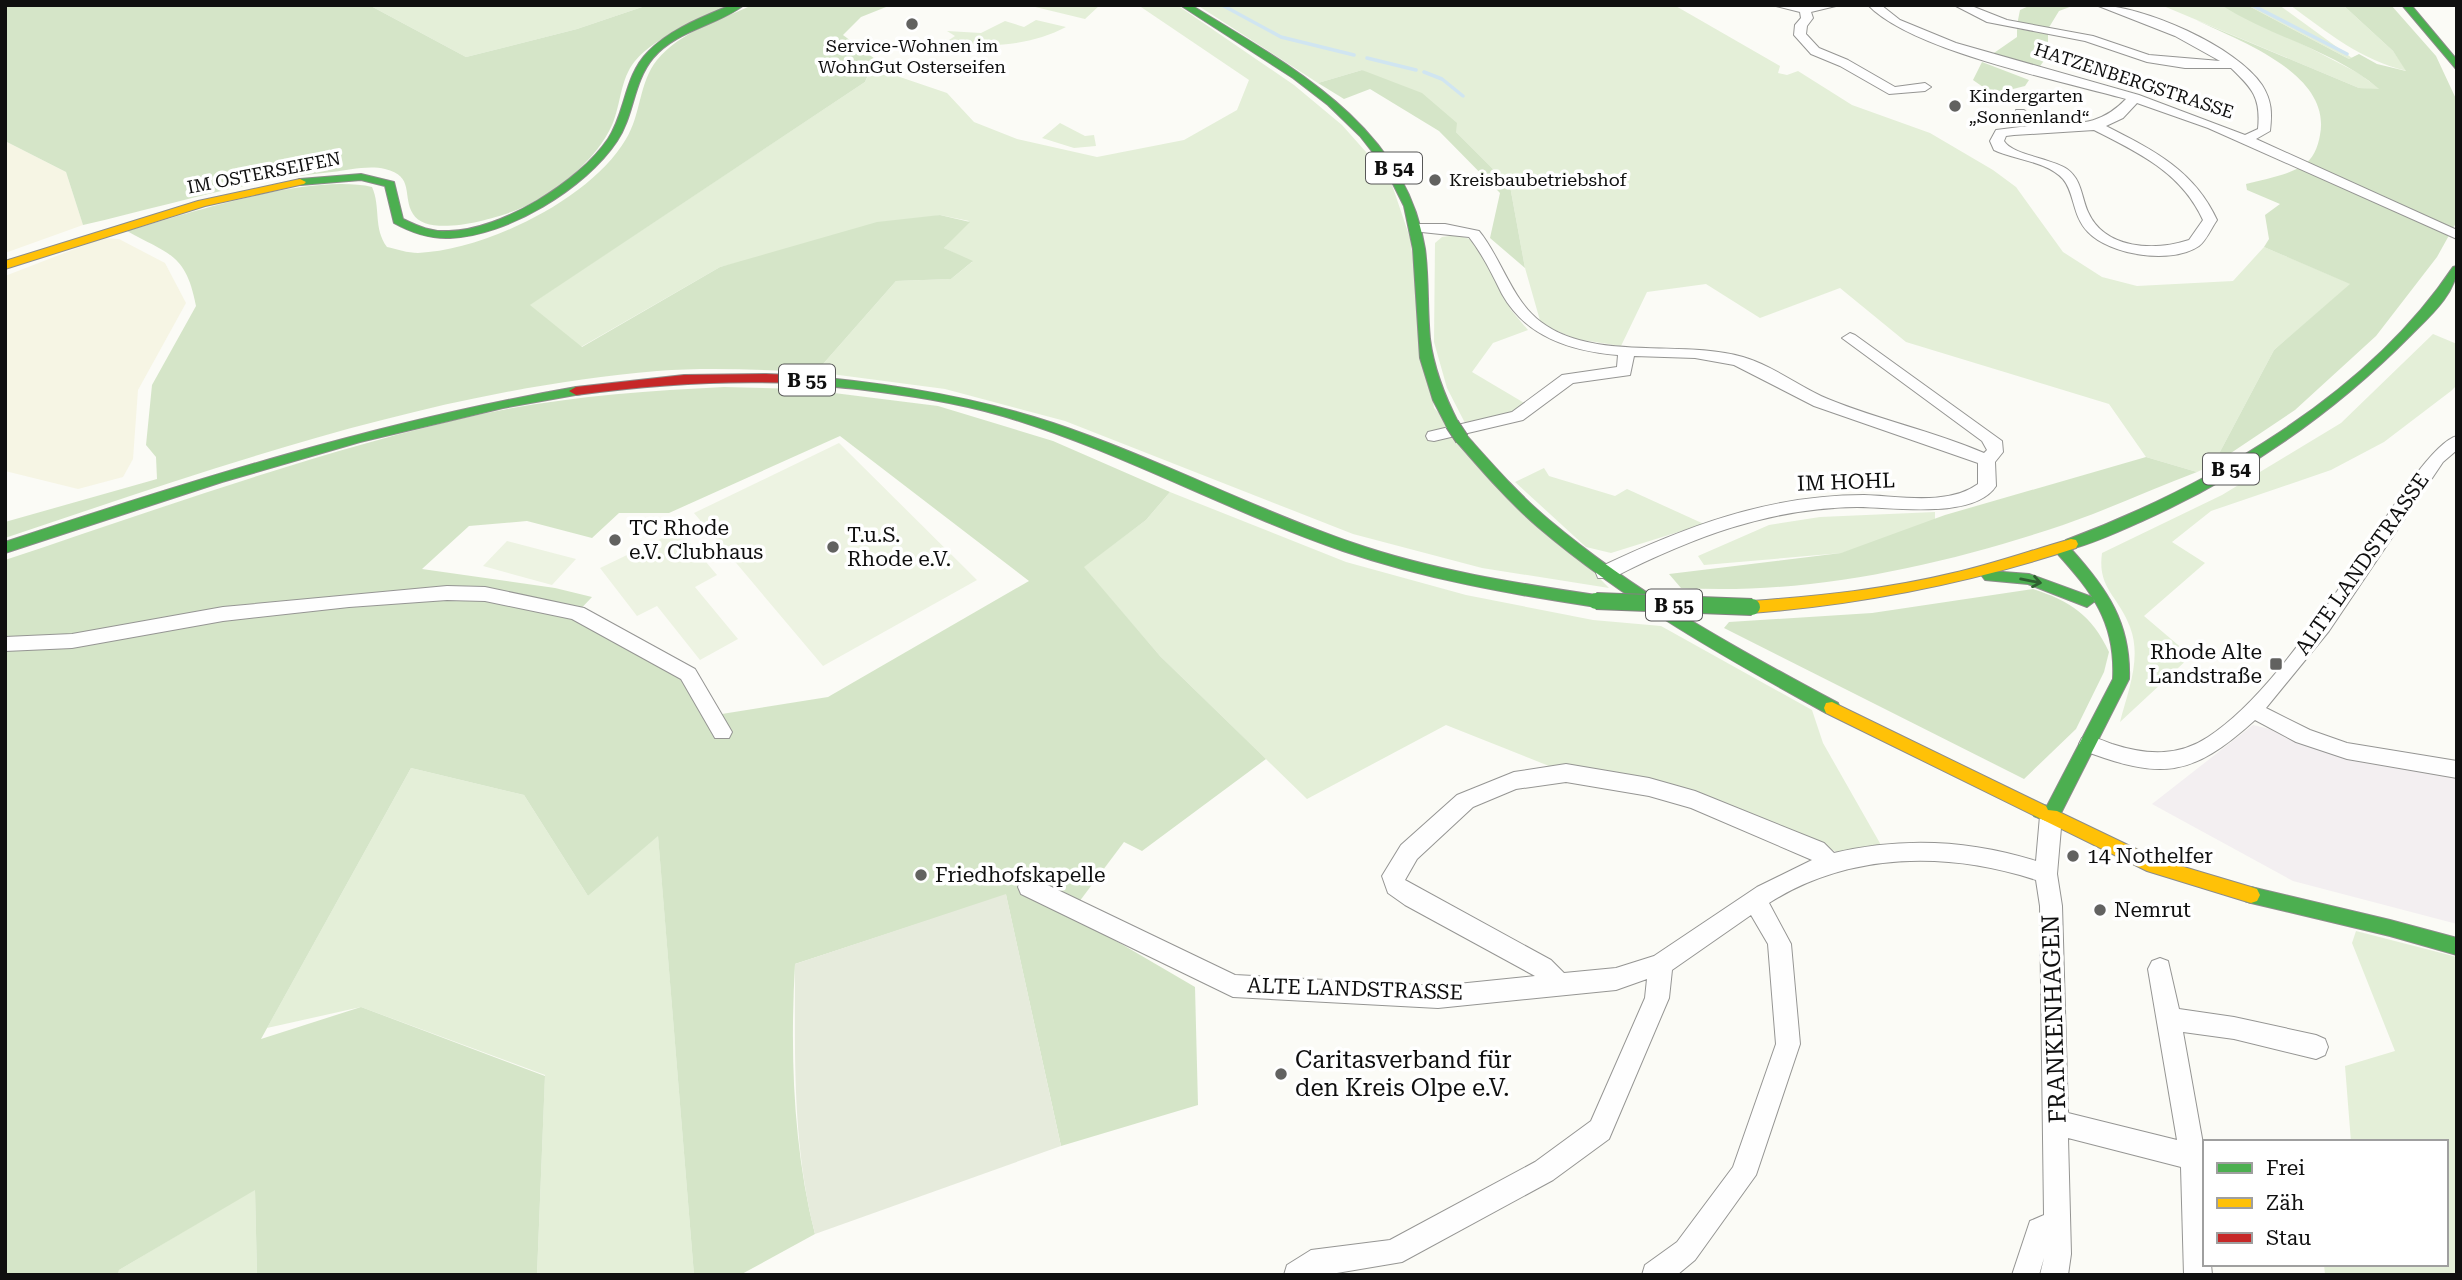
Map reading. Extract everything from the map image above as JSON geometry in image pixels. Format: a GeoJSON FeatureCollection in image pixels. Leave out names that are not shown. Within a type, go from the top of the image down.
{"type":"FeatureCollection","features":[{"type":"Feature","properties":{"kind":"main road","name":"IM OSTERSEIFEN"},"geometry":{"type":"LineString","coordinates":[[5,265],[97,233],[197,205],[284,186],[348,176],[373,177],[390,184],[398,221],[414,230],[454,233],[496,225],[537,206],[599,158],[620,128],[638,74],[652,53],[684,32],[740,5]]}},
{"type":"Feature","properties":{"kind":"main road","name":"B 54"},"geometry":{"type":"LineString","coordinates":[[1184,5],[1328,102],[1376,143],[1400,177],[1417,228],[1419,338],[1441,407],[1452,424],[1467,433],[1493,480],[1605,573],[1644,601],[1808,696],[2051,816]]}},
{"type":"Feature","properties":{"kind":"main road"},"geometry":{"type":"LineString","coordinates":[[2406,5],[2457,67]]}},
{"type":"Feature","properties":{"kind":"main road","name":"B 54"},"geometry":{"type":"LineString","coordinates":[[2041,555],[2185,495],[2312,418],[2383,358],[2421,317],[2457,270]]}},
{"type":"Feature","properties":{"kind":"main road","name":"B 55"},"geometry":{"type":"LineString","coordinates":[[5,548],[367,433],[490,404],[657,382],[805,380],[876,386],[944,397],[1004,413],[1075,437],[1347,546],[1470,579],[1596,601],[1752,607],[1828,603],[1972,575],[2041,555]]}},
{"type":"Feature","properties":{"kind":"main road"},"geometry":{"type":"LineString","coordinates":[[2061,548],[2112,610],[2123,643],[2124,666],[2121,679],[2051,816],[2185,877],[2284,905],[2409,931],[2457,947]]}},
{"type":"Feature","properties":{"kind":"main road"},"geometry":{"type":"LineString","coordinates":[[2041,555],[2087,601],[2123,643]]}},
{"type":"Feature","properties":{"kind":"main road"},"geometry":{"type":"LineString","coordinates":[[1972,575],[2029,579],[2087,601]]}},
{"type":"Feature","properties":{"kind":"street"},"geometry":{"type":"LineString","coordinates":[[1778,5],[1805,10],[1834,5]]}},
{"type":"Feature","properties":{"kind":"street","name":"HATZENBERGSTRASSE"},"geometry":{"type":"LineString","coordinates":[[1874,5],[1896,22],[1943,42],[2135,98],[2246,139],[2457,235]]}},
{"type":"Feature","properties":{"kind":"street"},"geometry":{"type":"LineString","coordinates":[[1959,5],[1986,19],[2090,38],[2136,56],[2165,62],[2236,64]]}},
{"type":"Feature","properties":{"kind":"street"},"geometry":{"type":"LineString","coordinates":[[2102,5],[2157,22],[2236,64],[2260,95],[2267,109],[2268,120],[2264,131],[2246,139]]}},
{"type":"Feature","properties":{"kind":"street"},"geometry":{"type":"LineString","coordinates":[[1805,10],[1807,18],[1801,25],[1800,35],[1815,51],[1843,62],[1894,91],[1925,87]]}},
{"type":"Feature","properties":{"kind":"street"},"geometry":{"type":"LineString","coordinates":[[2096,126],[2160,159],[2193,187],[2210,220],[2194,243],[2177,250],[2136,251],[2111,242],[2093,230],[2081,213],[2075,185],[2065,174],[1998,147],[1997,136],[2001,133],[2096,126],[2118,115],[2135,98]]}},
{"type":"Feature","properties":{"kind":"street"},"geometry":{"type":"LineString","coordinates":[[2020,113],[2041,130]]}},
{"type":"Feature","properties":{"kind":"street"},"geometry":{"type":"LineString","coordinates":[[1417,228],[1445,228],[1474,234],[1501,272],[1518,307],[1536,327],[1570,341],[1626,353],[1707,354],[1741,361],[1819,401],[1963,449],[1986,460]]}},
{"type":"Feature","properties":{"kind":"street","name":"IM HOHL"},"geometry":{"type":"LineString","coordinates":[[1605,573],[1636,557],[1776,508],[1802,504],[1953,502],[1975,495],[1987,486],[1986,460],[1995,452],[1996,445],[1850,338]]}},
{"type":"Feature","properties":{"kind":"street"},"geometry":{"type":"LineString","coordinates":[[1434,436],[1467,433],[1517,416],[1568,379],[1624,371],[1626,353]]}},
{"type":"Feature","properties":{"kind":"street","name":"ALTE LANDSTRASSE"},"geometry":{"type":"LineString","coordinates":[[2089,744],[2150,762],[2187,758],[2214,744],[2253,710],[2327,621],[2437,458],[2457,441]]}},
{"type":"Feature","properties":{"kind":"street"},"geometry":{"type":"LineString","coordinates":[[5,644],[72,640],[223,614],[349,600],[447,593],[485,594],[577,613],[688,674],[722,732]]}},
{"type":"Feature","properties":{"kind":"street"},"geometry":{"type":"LineString","coordinates":[[2253,710],[2303,736],[2347,751],[2457,770]]}},
{"type":"Feature","properties":{"kind":"street"},"geometry":{"type":"LineString","coordinates":[[1560,985],[1543,968],[1413,898],[1396,886],[1394,876],[1409,852],[1465,801],[1514,781],[1566,773],[1649,787],[1695,800],[1807,846],[1830,863]]}},
{"type":"Feature","properties":{"kind":"street","name":"FRANKENHAGEN"},"geometry":{"type":"LineString","coordinates":[[2051,816],[2046,874],[2051,906],[2057,1123],[2058,1223],[2054,1275]]}},
{"type":"Feature","properties":{"kind":"street","name":"ALTE LANDSTRASSE"},"geometry":{"type":"LineString","coordinates":[[1029,887],[1233,986],[1438,997],[1616,979],[1661,964],[1755,902],[1830,863],[1891,854],[1958,853],[2008,860],[2046,874]]}},
{"type":"Feature","properties":{"kind":"street"},"geometry":{"type":"LineString","coordinates":[[1655,1275],[1686,1251],[1743,1175],[1788,1044],[1779,944],[1755,902]]}},
{"type":"Feature","properties":{"kind":"street"},"geometry":{"type":"LineString","coordinates":[[1297,1275],[1311,1263],[1393,1252],[1544,1171],[1600,1130],[1657,998],[1661,964]]}},
{"type":"Feature","properties":{"kind":"street"},"geometry":{"type":"LineString","coordinates":[[2160,969],[2196,1179],[2198,1275]]}},
{"type":"Feature","properties":{"kind":"street"},"geometry":{"type":"LineString","coordinates":[[2168,1019],[2234,1028],[2316,1047]]}},
{"type":"Feature","properties":{"kind":"street"},"geometry":{"type":"LineString","coordinates":[[2057,1123],[2192,1157]]}},
{"type":"Feature","properties":{"kind":"street"},"geometry":{"type":"LineString","coordinates":[[2025,1275],[2039,1230],[2058,1223]]}},
{"type":"Feature","properties":{"kind":"shaded area"},"geometry":{"type":"Polygon","coordinates":[[[2253,725],[2274,730],[2320,750],[2457,776],[2457,924],[2293,881],[2152,804],[2253,725]]]}},
{"type":"Feature","properties":{"kind":"shaded area"},"geometry":{"type":"Polygon","coordinates":[[[1006,894],[1061,1146],[815,1234],[802,1166],[796,1100],[795,964],[1006,894]]]}},
{"type":"Feature","properties":{"kind":"green space"},"geometry":{"type":"Polygon","coordinates":[[[5,5],[369,5],[466,57],[577,29],[648,5],[731,5],[667,36],[635,61],[626,76],[615,117],[605,138],[573,175],[546,195],[509,213],[447,226],[421,221],[413,214],[406,187],[400,176],[385,169],[372,168],[269,181],[83,225],[66,172],[5,141],[5,5]]]}},
{"type":"Feature","properties":{"kind":"green space"},"geometry":{"type":"Polygon","coordinates":[[[369,5],[648,5],[577,29],[466,57],[369,5]]]}},
{"type":"Feature","properties":{"kind":"green space"},"geometry":{"type":"Polygon","coordinates":[[[753,5],[891,5],[861,17],[843,35],[875,59],[865,82],[530,305],[582,347],[720,267],[877,222],[940,215],[970,222],[944,248],[973,261],[951,279],[896,281],[816,372],[717,369],[657,371],[490,395],[326,435],[5,538],[5,522],[157,479],[156,457],[146,445],[152,385],[196,306],[187,276],[174,258],[127,231],[249,197],[316,185],[346,184],[372,187],[378,225],[387,247],[418,253],[445,250],[474,242],[534,217],[563,201],[588,182],[610,161],[626,139],[651,69],[666,50],[689,34],[753,5]]]}},
{"type":"Feature","properties":{"kind":"green space"},"geometry":{"type":"Polygon","coordinates":[[[1027,5],[1100,5],[1085,19],[1027,5]]]}},
{"type":"Feature","properties":{"kind":"green space"},"geometry":{"type":"Polygon","coordinates":[[[1138,5],[1177,5],[1294,85],[1342,125],[1390,179],[1410,238],[1434,408],[1609,588],[1482,568],[1353,534],[1065,421],[945,389],[816,372],[896,281],[951,279],[972,262],[944,248],[969,221],[940,215],[720,267],[581,347],[529,305],[865,82],[869,74],[894,75],[947,93],[974,122],[1017,139],[1097,157],[1184,140],[1237,110],[1249,80],[1138,5]]]}},
{"type":"Feature","properties":{"kind":"green space"},"geometry":{"type":"Polygon","coordinates":[[[1197,5],[1674,5],[1780,66],[1778,73],[1787,75],[1798,71],[1852,105],[1930,133],[1993,170],[2016,187],[2063,252],[2102,277],[2137,286],[2233,281],[2264,247],[2351,284],[2274,350],[2213,465],[2197,472],[2146,457],[2109,404],[1906,342],[1840,288],[1760,318],[1706,284],[1647,292],[1621,346],[1576,339],[1541,324],[1525,268],[1510,186],[1456,132],[1362,70],[1318,83],[1197,5]]]}},
{"type":"Feature","properties":{"kind":"green space"},"geometry":{"type":"Polygon","coordinates":[[[2031,5],[2075,5],[2059,11],[2048,29],[2017,25],[2020,10],[2031,5]]]}},
{"type":"Feature","properties":{"kind":"green space"},"geometry":{"type":"Polygon","coordinates":[[[2161,5],[2221,5],[2358,73],[2381,90],[2359,88],[2161,5]]]}},
{"type":"Feature","properties":{"kind":"green space"},"geometry":{"type":"Polygon","coordinates":[[[2221,5],[2247,5],[2349,59],[2359,54],[2377,64],[2406,71],[2393,51],[2343,5],[2391,5],[2436,56],[2457,101],[2457,221],[2437,257],[2376,336],[2295,410],[2213,465],[2274,350],[2350,284],[2264,247],[2269,239],[2265,215],[2280,204],[2247,190],[2246,184],[2289,172],[2312,157],[2320,135],[2320,113],[2312,94],[2298,77],[2279,62],[2196,20],[2359,88],[2379,89],[2342,64],[2221,5]]]}},
{"type":"Feature","properties":{"kind":"green space"},"geometry":{"type":"Polygon","coordinates":[[[2247,5],[2279,5],[2352,58],[2349,59],[2247,5]]]}},
{"type":"Feature","properties":{"kind":"green space"},"geometry":{"type":"Polygon","coordinates":[[[2290,5],[2343,5],[2393,51],[2407,71],[2360,53],[2290,5]]]}},
{"type":"Feature","properties":{"kind":"green space"},"geometry":{"type":"Polygon","coordinates":[[[1036,20],[1066,27],[1024,42],[993,45],[949,40],[955,36],[947,31],[981,33],[1005,21],[1024,27],[1036,20]]]}},
{"type":"Feature","properties":{"kind":"green space"},"geometry":{"type":"Polygon","coordinates":[[[2017,29],[2048,34],[2048,55],[2038,69],[1991,55],[2017,37],[2017,29]]]}},
{"type":"Feature","properties":{"kind":"green space"},"geometry":{"type":"Polygon","coordinates":[[[1982,62],[2029,80],[2025,86],[1993,94],[1973,80],[1982,62]]]}},
{"type":"Feature","properties":{"kind":"green space"},"geometry":{"type":"Polygon","coordinates":[[[1362,70],[1422,93],[1457,123],[1456,132],[1510,186],[1525,268],[1490,238],[1500,193],[1439,131],[1370,89],[1344,99],[1318,83],[1362,70]]]}},
{"type":"Feature","properties":{"kind":"green space"},"geometry":{"type":"Polygon","coordinates":[[[1060,123],[1085,136],[1094,135],[1096,146],[1074,148],[1042,138],[1060,123]]]}},
{"type":"Feature","properties":{"kind":"green space"},"geometry":{"type":"Polygon","coordinates":[[[5,141],[66,172],[83,225],[5,253],[5,141]]]}},
{"type":"Feature","properties":{"kind":"green space"},"geometry":{"type":"Polygon","coordinates":[[[1457,235],[1473,240],[1485,256],[1511,310],[1528,330],[1493,343],[1472,372],[1526,404],[1509,414],[1465,423],[1447,388],[1434,342],[1435,243],[1442,237],[1457,235]]]}},
{"type":"Feature","properties":{"kind":"green space"},"geometry":{"type":"Polygon","coordinates":[[[103,238],[119,239],[165,263],[186,303],[138,390],[133,459],[123,477],[78,489],[5,471],[5,276],[103,238]]]}},
{"type":"Feature","properties":{"kind":"green space"},"geometry":{"type":"Polygon","coordinates":[[[2433,334],[2457,344],[2457,385],[2451,391],[2384,442],[2331,470],[2211,511],[2172,542],[2205,563],[2144,616],[2191,656],[2120,722],[2135,651],[2130,627],[2106,584],[2101,565],[2102,553],[2222,495],[2341,423],[2433,334]]]}},
{"type":"Feature","properties":{"kind":"green space"},"geometry":{"type":"Polygon","coordinates":[[[694,389],[802,389],[938,406],[1053,441],[1170,492],[1146,520],[1084,567],[1160,656],[1266,759],[1142,851],[1124,842],[1070,914],[1195,987],[1198,1105],[1061,1146],[1006,895],[795,964],[795,1100],[802,1168],[815,1234],[740,1275],[694,1275],[658,836],[588,896],[524,795],[411,768],[261,1039],[361,1007],[545,1076],[537,1275],[257,1275],[255,1190],[119,1270],[118,1275],[5,1275],[5,560],[301,462],[421,428],[542,403],[694,389]],[[840,436],[669,513],[619,513],[592,538],[527,521],[469,526],[422,569],[555,588],[592,597],[572,618],[681,678],[703,717],[828,697],[1029,581],[840,436]]]}},
{"type":"Feature","properties":{"kind":"green space","name":"T.u.S. Rhode e.V."},"geometry":{"type":"Polygon","coordinates":[[[839,443],[977,580],[823,666],[694,513],[839,443]]]}},
{"type":"Feature","properties":{"kind":"green space"},"geometry":{"type":"Polygon","coordinates":[[[2146,457],[2197,472],[2048,530],[1958,556],[1867,576],[1820,583],[1728,589],[1681,588],[1669,574],[1841,553],[1945,515],[2146,457]]]}},
{"type":"Feature","properties":{"kind":"green space"},"geometry":{"type":"Polygon","coordinates":[[[1544,468],[1549,476],[1615,496],[1627,489],[1704,524],[1611,553],[1586,547],[1515,482],[1544,468]]]}},
{"type":"Feature","properties":{"kind":"green space"},"geometry":{"type":"Polygon","coordinates":[[[1170,492],[1346,562],[1466,595],[1593,620],[1661,626],[1812,710],[1823,743],[1881,845],[1837,852],[1737,808],[1645,781],[1549,766],[1446,725],[1307,799],[1160,656],[1083,567],[1146,520],[1170,492]]]}},
{"type":"Feature","properties":{"kind":"green space"},"geometry":{"type":"Polygon","coordinates":[[[1935,512],[1935,521],[1842,553],[1704,565],[1698,556],[1769,525],[1820,517],[1935,512]]]}},
{"type":"Feature","properties":{"kind":"green space"},"geometry":{"type":"Polygon","coordinates":[[[679,530],[717,575],[695,587],[738,639],[700,660],[657,606],[637,616],[600,568],[679,530]]]}},
{"type":"Feature","properties":{"kind":"green space"},"geometry":{"type":"Polygon","coordinates":[[[507,541],[576,559],[552,585],[483,566],[507,541]]]}},
{"type":"Feature","properties":{"kind":"green space"},"geometry":{"type":"Polygon","coordinates":[[[2033,589],[2069,604],[2078,611],[2095,628],[2109,652],[2104,672],[2076,729],[2024,779],[1724,628],[1729,622],[1872,613],[2033,589]]]}},
{"type":"Feature","properties":{"kind":"green space"},"geometry":{"type":"Polygon","coordinates":[[[411,768],[524,795],[588,896],[658,835],[694,1275],[537,1275],[545,1075],[361,1007],[267,1028],[411,768]]]}},
{"type":"Feature","properties":{"kind":"green space"},"geometry":{"type":"Polygon","coordinates":[[[2356,931],[2457,957],[2457,1275],[2325,1275],[2324,1266],[2448,1266],[2448,1140],[2351,1140],[2345,1066],[2395,1051],[2352,943],[2356,931]]]}},
{"type":"Feature","properties":{"kind":"green space"},"geometry":{"type":"Polygon","coordinates":[[[255,1189],[257,1275],[118,1275],[119,1270],[255,1189]]]}},
{"type":"Feature","properties":{"kind":"waterway"},"geometry":{"type":"LineString","coordinates":[[1222,5],[1281,37],[1354,55]]}},
{"type":"Feature","properties":{"kind":"waterway"},"geometry":{"type":"LineString","coordinates":[[2252,5],[2347,54]]}},
{"type":"Feature","properties":{"kind":"waterway"},"geometry":{"type":"LineString","coordinates":[[1367,58],[1416,70]]}},
{"type":"Feature","properties":{"kind":"waterway"},"geometry":{"type":"LineString","coordinates":[[1424,72],[1442,79],[1463,96]]}},
{"type":"Feature","properties":{"kind":"traffic: fast"},"geometry":{"type":"LineString","coordinates":[[300,182],[361,177],[390,184],[398,221],[422,233],[450,235],[481,229],[513,217],[572,181],[595,161],[612,141],[633,85],[651,54],[682,31],[740,5]]}},
{"type":"Feature","properties":{"kind":"traffic: fast"},"geometry":{"type":"LineString","coordinates":[[1184,5],[1296,76],[1332,103],[1364,133],[1390,167],[1409,206],[1419,249],[1427,358],[1432,379],[1452,424]]}},
{"type":"Feature","properties":{"kind":"traffic: fast"},"geometry":{"type":"LineString","coordinates":[[2406,5],[2457,67]]}},
{"type":"Feature","properties":{"kind":"traffic: fast"},"geometry":{"type":"LineString","coordinates":[[2071,544],[2114,528],[2196,489],[2273,443],[2346,388],[2391,348],[2431,306],[2457,270]]}},
{"type":"Feature","properties":{"kind":"traffic: fast"},"geometry":{"type":"LineString","coordinates":[[793,379],[901,390],[1007,413],[1093,443],[1262,514],[1378,557],[1470,580],[1596,601]]}},
{"type":"Feature","properties":{"kind":"traffic: fast"},"geometry":{"type":"LineString","coordinates":[[5,548],[146,501],[359,438],[503,404],[576,391]]}},
{"type":"Feature","properties":{"kind":"traffic: fast"},"geometry":{"type":"LineString","coordinates":[[1452,424],[1462,439]]}},
{"type":"Feature","properties":{"kind":"traffic: fast"},"geometry":{"type":"LineString","coordinates":[[1462,439],[1500,483],[1586,558],[1681,623],[1832,708]]}},
{"type":"Feature","properties":{"kind":"traffic: fast"},"geometry":{"type":"LineString","coordinates":[[2040,811],[2051,816],[2121,679],[2122,659],[2115,623],[2098,592],[2061,548]]}},
{"type":"Feature","properties":{"kind":"traffic: fast"},"geometry":{"type":"LineString","coordinates":[[1990,576],[2029,579],[2087,601]]}},
{"type":"Feature","properties":{"kind":"traffic: fast"},"geometry":{"type":"LineString","coordinates":[[1596,601],[1752,607]]}},
{"type":"Feature","properties":{"kind":"traffic: fast"},"geometry":{"type":"LineString","coordinates":[[2251,895],[2457,947]]}},
{"type":"Feature","properties":{"kind":"traffic: slow"},"geometry":{"type":"LineString","coordinates":[[5,265],[202,203],[300,182]]}},
{"type":"Feature","properties":{"kind":"traffic: slow"},"geometry":{"type":"LineString","coordinates":[[1752,607],[1835,600],[1914,587],[1992,569],[2071,544]]}},
{"type":"Feature","properties":{"kind":"traffic: slow"},"geometry":{"type":"LineString","coordinates":[[1832,708],[2040,811]]}},
{"type":"Feature","properties":{"kind":"traffic: slow"},"geometry":{"type":"LineString","coordinates":[[2051,816],[2153,865],[2251,895]]}},
{"type":"Feature","properties":{"kind":"traffic: jam"},"geometry":{"type":"LineString","coordinates":[[576,391],[684,379],[793,379]]}},
{"type":"Feature","properties":{"kind":"place","name":"Service-Wohnen im WohnGut Osterseifen"},"geometry":{"type":"Point","coordinates":[912,24]}},
{"type":"Feature","properties":{"kind":"place","name":"Kindergarten „Sonnenland“"},"geometry":{"type":"Point","coordinates":[1955,106]}},
{"type":"Feature","properties":{"kind":"place","name":"Kreisbaubetriebshof"},"geometry":{"type":"Point","coordinates":[1435,180]}},
{"type":"Feature","properties":{"kind":"place","name":"TC Rhode e.V. Clubhaus"},"geometry":{"type":"Point","coordinates":[615,540]}},
{"type":"Feature","properties":{"kind":"place","name":"T.u.S. Rhode e.V."},"geometry":{"type":"Point","coordinates":[833,547]}},
{"type":"Feature","properties":{"kind":"place","name":"Rhode Alte Landstraße"},"geometry":{"type":"Point","coordinates":[2276,664]}},
{"type":"Feature","properties":{"kind":"place","name":"14 Nothelfer"},"geometry":{"type":"Point","coordinates":[2073,856]}},
{"type":"Feature","properties":{"kind":"place","name":"Friedhofskapelle"},"geometry":{"type":"Point","coordinates":[921,875]}},
{"type":"Feature","properties":{"kind":"place","name":"Nemrut"},"geometry":{"type":"Point","coordinates":[2100,910]}},
{"type":"Feature","properties":{"kind":"place","name":"Caritasverband für den Kreis Olpe e.V."},"geometry":{"type":"Point","coordinates":[1281,1074]}}]}
